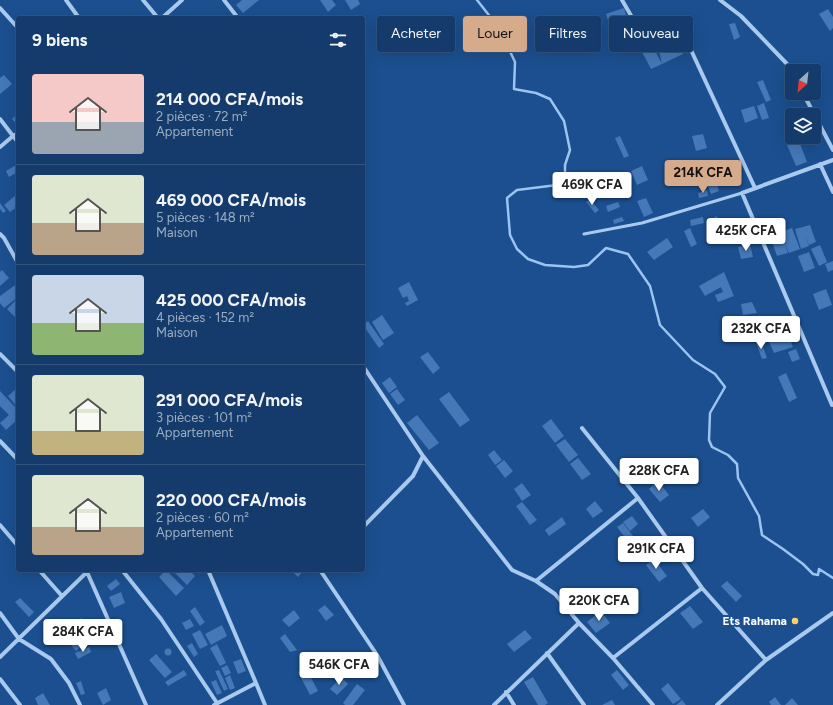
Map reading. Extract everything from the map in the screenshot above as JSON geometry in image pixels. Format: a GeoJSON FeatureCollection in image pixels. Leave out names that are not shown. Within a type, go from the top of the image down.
{"type":"FeatureCollection","features":[{"type":"Feature","properties":{"kind":"street"},"geometry":{"type":"LineString","coordinates":[[66,0],[78,16]]}},
{"type":"Feature","properties":{"kind":"street"},"geometry":{"type":"LineString","coordinates":[[144,0],[156,16]]}},
{"type":"Feature","properties":{"kind":"street"},"geometry":{"type":"LineString","coordinates":[[164,16],[182,0]]}},
{"type":"Feature","properties":{"kind":"street"},"geometry":{"type":"LineString","coordinates":[[224,0],[236,16]]}},
{"type":"Feature","properties":{"kind":"street"},"geometry":{"type":"LineString","coordinates":[[622,0],[637,26],[678,22],[755,188]]}},
{"type":"Feature","properties":{"kind":"street"},"geometry":{"type":"LineString","coordinates":[[720,0],[741,16],[787,64]]}},
{"type":"Feature","properties":{"kind":"street"},"geometry":{"type":"LineString","coordinates":[[0,8],[16,26]]}},
{"type":"Feature","properties":{"kind":"street"},"geometry":{"type":"LineString","coordinates":[[807,100],[833,150]]}},
{"type":"Feature","properties":{"kind":"street"},"geometry":{"type":"LineString","coordinates":[[0,120],[16,140]]}},
{"type":"Feature","properties":{"kind":"street"},"geometry":{"type":"LineString","coordinates":[[0,147],[16,134]]}},
{"type":"Feature","properties":{"kind":"street"},"geometry":{"type":"LineString","coordinates":[[833,160],[742,193],[833,406]]}},
{"type":"Feature","properties":{"kind":"street"},"geometry":{"type":"LineString","coordinates":[[820,164],[833,192]]}},
{"type":"Feature","properties":{"kind":"street"},"geometry":{"type":"LineString","coordinates":[[0,234],[16,259]]}},
{"type":"Feature","properties":{"kind":"street"},"geometry":{"type":"LineString","coordinates":[[0,354],[16,370]]}},
{"type":"Feature","properties":{"kind":"street"},"geometry":{"type":"LineString","coordinates":[[365,369],[423,456],[512,570],[536,581],[555,594],[579,623],[653,705]]}},
{"type":"Feature","properties":{"kind":"street"},"geometry":{"type":"LineString","coordinates":[[582,428],[638,498],[702,588],[766,660]]}},
{"type":"Feature","properties":{"kind":"street"},"geometry":{"type":"LineString","coordinates":[[0,441],[16,458]]}},
{"type":"Feature","properties":{"kind":"street"},"geometry":{"type":"LineString","coordinates":[[365,525],[413,476],[423,456]]}},
{"type":"Feature","properties":{"kind":"street"},"geometry":{"type":"LineString","coordinates":[[536,581],[638,498]]}},
{"type":"Feature","properties":{"kind":"street"},"geometry":{"type":"LineString","coordinates":[[0,525],[16,544]]}},
{"type":"Feature","properties":{"kind":"street"},"geometry":{"type":"LineString","coordinates":[[41,572],[62,596]]}},
{"type":"Feature","properties":{"kind":"street"},"geometry":{"type":"LineString","coordinates":[[0,657],[87,572]]}},
{"type":"Feature","properties":{"kind":"street"},"geometry":{"type":"LineString","coordinates":[[88,572],[146,705]]}},
{"type":"Feature","properties":{"kind":"street"},"geometry":{"type":"LineString","coordinates":[[124,572],[161,619],[215,704],[256,683]]}},
{"type":"Feature","properties":{"kind":"street"},"geometry":{"type":"LineString","coordinates":[[209,572],[265,705]]}},
{"type":"Feature","properties":{"kind":"street"},"geometry":{"type":"LineString","coordinates":[[321,572],[377,655],[404,705]]}},
{"type":"Feature","properties":{"kind":"street"},"geometry":{"type":"LineString","coordinates":[[612,658],[702,588]]}},
{"type":"Feature","properties":{"kind":"street"},"geometry":{"type":"LineString","coordinates":[[0,613],[19,639],[51,659],[69,683],[80,705]]}},
{"type":"Feature","properties":{"kind":"street"},"geometry":{"type":"LineString","coordinates":[[717,705],[766,660],[833,613]]}},
{"type":"Feature","properties":{"kind":"street"},"geometry":{"type":"LineString","coordinates":[[494,705],[579,623]]}},
{"type":"Feature","properties":{"kind":"street"},"geometry":{"type":"LineString","coordinates":[[547,653],[584,705]]}},
{"type":"Feature","properties":{"kind":"street"},"geometry":{"type":"LineString","coordinates":[[0,679],[20,705]]}},
{"type":"Feature","properties":{"kind":"street"},"geometry":{"type":"LineString","coordinates":[[506,692],[514,705]]}},
{"type":"Feature","properties":{"kind":"lane"},"geometry":{"type":"LineString","coordinates":[[584,234],[642,223],[742,193]]}},
{"type":"Feature","properties":{"kind":"building"},"geometry":{"type":"Polygon","coordinates":[[[242,0],[259,0],[243,13],[236,5],[242,0]]]}},
{"type":"Feature","properties":{"kind":"building"},"geometry":{"type":"Polygon","coordinates":[[[320,0],[332,0],[336,5],[328,12],[320,0]]]}},
{"type":"Feature","properties":{"kind":"building"},"geometry":{"type":"Polygon","coordinates":[[[345,0],[358,0],[360,4],[351,10],[345,0]]]}},
{"type":"Feature","properties":{"kind":"building"},"geometry":{"type":"Polygon","coordinates":[[[624,8],[626,15],[609,16],[608,20],[606,14],[624,8]]]}},
{"type":"Feature","properties":{"kind":"building"},"geometry":{"type":"Polygon","coordinates":[[[828,9],[833,17],[833,28],[830,31],[819,14],[828,9]]]}},
{"type":"Feature","properties":{"kind":"building"},"geometry":{"type":"Polygon","coordinates":[[[735,23],[740,37],[734,40],[729,24],[735,23]]]}},
{"type":"Feature","properties":{"kind":"building"},"geometry":{"type":"Polygon","coordinates":[[[642,52],[656,52],[662,64],[651,69],[642,52]]]}},
{"type":"Feature","properties":{"kind":"building"},"geometry":{"type":"Polygon","coordinates":[[[659,52],[682,52],[683,54],[662,64],[659,52]]]}},
{"type":"Feature","properties":{"kind":"building"},"geometry":{"type":"Polygon","coordinates":[[[4,75],[12,84],[0,94],[0,78],[4,75]]]}},
{"type":"Feature","properties":{"kind":"building"},"geometry":{"type":"Polygon","coordinates":[[[763,80],[771,100],[766,102],[757,82],[763,80]]]}},
{"type":"Feature","properties":{"kind":"building"},"geometry":{"type":"Polygon","coordinates":[[[764,103],[769,118],[762,120],[757,106],[764,103]]]}},
{"type":"Feature","properties":{"kind":"building"},"geometry":{"type":"Polygon","coordinates":[[[754,106],[758,118],[745,123],[741,110],[754,106]]]}},
{"type":"Feature","properties":{"kind":"building"},"geometry":{"type":"Polygon","coordinates":[[[16,115],[16,123],[12,119],[16,115]]]}},
{"type":"Feature","properties":{"kind":"building"},"geometry":{"type":"Polygon","coordinates":[[[703,134],[707,148],[696,151],[692,136],[703,134]]]}},
{"type":"Feature","properties":{"kind":"building"},"geometry":{"type":"Polygon","coordinates":[[[620,136],[629,156],[624,158],[615,138],[620,136]]]}},
{"type":"Feature","properties":{"kind":"building"},"geometry":{"type":"Polygon","coordinates":[[[800,144],[807,162],[796,166],[787,145],[800,144]]]}},
{"type":"Feature","properties":{"kind":"building"},"geometry":{"type":"Polygon","coordinates":[[[16,165],[16,173],[9,177],[6,171],[16,165]]]}},
{"type":"Feature","properties":{"kind":"building"},"geometry":{"type":"Polygon","coordinates":[[[642,166],[648,180],[637,185],[631,171],[642,166]]]}},
{"type":"Feature","properties":{"kind":"building"},"geometry":{"type":"Polygon","coordinates":[[[692,167],[695,172],[675,185],[672,180],[692,167]]]}},
{"type":"Feature","properties":{"kind":"building"},"geometry":{"type":"Polygon","coordinates":[[[715,178],[719,191],[711,194],[706,181],[715,178]]]}},
{"type":"Feature","properties":{"kind":"building"},"geometry":{"type":"Polygon","coordinates":[[[707,190],[708,196],[699,198],[698,193],[707,190]]]}},
{"type":"Feature","properties":{"kind":"building"},"geometry":{"type":"Polygon","coordinates":[[[16,195],[16,208],[10,212],[4,205],[16,195]]]}},
{"type":"Feature","properties":{"kind":"building"},"geometry":{"type":"Polygon","coordinates":[[[646,198],[653,213],[644,217],[637,201],[646,198]]]}},
{"type":"Feature","properties":{"kind":"building"},"geometry":{"type":"Polygon","coordinates":[[[590,199],[599,210],[595,213],[586,202],[590,199]]]}},
{"type":"Feature","properties":{"kind":"building"},"geometry":{"type":"Polygon","coordinates":[[[618,202],[620,207],[608,212],[606,206],[618,202]]]}},
{"type":"Feature","properties":{"kind":"building"},"geometry":{"type":"Polygon","coordinates":[[[0,203],[6,211],[3,213],[0,209],[0,203]]]}},
{"type":"Feature","properties":{"kind":"building"},"geometry":{"type":"Polygon","coordinates":[[[717,216],[723,231],[713,234],[707,221],[717,216]]]}},
{"type":"Feature","properties":{"kind":"building"},"geometry":{"type":"Polygon","coordinates":[[[622,217],[624,221],[614,224],[613,220],[622,217]]]}},
{"type":"Feature","properties":{"kind":"building"},"geometry":{"type":"Polygon","coordinates":[[[703,217],[704,223],[691,226],[690,220],[703,217]]]}},
{"type":"Feature","properties":{"kind":"building"},"geometry":{"type":"Polygon","coordinates":[[[810,225],[816,242],[809,245],[805,234],[809,246],[801,249],[795,229],[810,225]]]}},
{"type":"Feature","properties":{"kind":"building"},"geometry":{"type":"Polygon","coordinates":[[[690,228],[697,244],[691,247],[684,231],[690,228]]]}},
{"type":"Feature","properties":{"kind":"building"},"geometry":{"type":"Polygon","coordinates":[[[792,228],[800,249],[789,253],[785,244],[788,253],[777,256],[770,236],[792,228]]]}},
{"type":"Feature","properties":{"kind":"building"},"geometry":{"type":"Polygon","coordinates":[[[667,238],[673,247],[654,260],[647,252],[667,238]]]}},
{"type":"Feature","properties":{"kind":"building"},"geometry":{"type":"Polygon","coordinates":[[[750,244],[753,257],[741,259],[738,247],[750,244]]]}},
{"type":"Feature","properties":{"kind":"building"},"geometry":{"type":"Polygon","coordinates":[[[820,245],[827,262],[819,266],[811,249],[820,245]]]}},
{"type":"Feature","properties":{"kind":"building"},"geometry":{"type":"Polygon","coordinates":[[[809,252],[815,268],[804,272],[798,256],[809,252]]]}},
{"type":"Feature","properties":{"kind":"building"},"geometry":{"type":"Polygon","coordinates":[[[833,261],[833,270],[828,272],[825,264],[833,261]]]}},
{"type":"Feature","properties":{"kind":"building"},"geometry":{"type":"Polygon","coordinates":[[[2,270],[9,278],[0,286],[0,272],[2,270]]]}},
{"type":"Feature","properties":{"kind":"building"},"geometry":{"type":"Polygon","coordinates":[[[724,272],[734,296],[718,302],[715,295],[723,292],[721,287],[705,296],[699,286],[724,272]]]}},
{"type":"Feature","properties":{"kind":"building"},"geometry":{"type":"Polygon","coordinates":[[[409,282],[418,300],[407,306],[405,303],[409,301],[407,296],[403,298],[398,288],[409,282]]]}},
{"type":"Feature","properties":{"kind":"building"},"geometry":{"type":"Polygon","coordinates":[[[16,284],[16,299],[4,308],[0,303],[0,296],[16,284]]]}},
{"type":"Feature","properties":{"kind":"building"},"geometry":{"type":"Polygon","coordinates":[[[826,289],[832,305],[819,310],[813,294],[826,289]]]}},
{"type":"Feature","properties":{"kind":"building"},"geometry":{"type":"Polygon","coordinates":[[[15,301],[16,318],[7,309],[15,301]]]}},
{"type":"Feature","properties":{"kind":"building"},"geometry":{"type":"Polygon","coordinates":[[[752,302],[757,313],[743,315],[741,304],[752,302]]]}},
{"type":"Feature","properties":{"kind":"building"},"geometry":{"type":"Polygon","coordinates":[[[382,315],[394,333],[383,340],[372,322],[382,315]]]}},
{"type":"Feature","properties":{"kind":"building"},"geometry":{"type":"Polygon","coordinates":[[[368,321],[384,344],[379,348],[365,328],[365,323],[368,321]]]}},
{"type":"Feature","properties":{"kind":"building"},"geometry":{"type":"Polygon","coordinates":[[[786,326],[790,335],[772,343],[789,337],[793,347],[774,353],[766,335],[786,326]]]}},
{"type":"Feature","properties":{"kind":"building"},"geometry":{"type":"Polygon","coordinates":[[[761,341],[767,358],[762,359],[756,343],[761,341]]]}},
{"type":"Feature","properties":{"kind":"building"},"geometry":{"type":"Polygon","coordinates":[[[796,349],[800,359],[792,362],[788,352],[796,349]]]}},
{"type":"Feature","properties":{"kind":"building"},"geometry":{"type":"Polygon","coordinates":[[[428,352],[440,368],[433,374],[420,357],[428,352]]]}},
{"type":"Feature","properties":{"kind":"building"},"geometry":{"type":"Polygon","coordinates":[[[786,373],[797,398],[789,402],[778,377],[786,373]]]}},
{"type":"Feature","properties":{"kind":"building"},"geometry":{"type":"Polygon","coordinates":[[[390,377],[397,387],[389,393],[382,383],[390,377]]]}},
{"type":"Feature","properties":{"kind":"building"},"geometry":{"type":"Polygon","coordinates":[[[16,389],[16,406],[8,396],[16,389]]]}},
{"type":"Feature","properties":{"kind":"building"},"geometry":{"type":"Polygon","coordinates":[[[397,389],[405,400],[398,405],[390,394],[397,389]]]}},
{"type":"Feature","properties":{"kind":"building"},"geometry":{"type":"Polygon","coordinates":[[[0,391],[16,408],[16,421],[6,430],[0,423],[9,415],[0,406],[0,391]]]}},
{"type":"Feature","properties":{"kind":"building"},"geometry":{"type":"Polygon","coordinates":[[[449,392],[470,420],[460,427],[439,399],[449,392]]]}},
{"type":"Feature","properties":{"kind":"building"},"geometry":{"type":"Polygon","coordinates":[[[417,415],[439,443],[429,450],[407,423],[417,415]]]}},
{"type":"Feature","properties":{"kind":"building"},"geometry":{"type":"Polygon","coordinates":[[[551,419],[564,436],[555,443],[542,426],[551,419]]]}},
{"type":"Feature","properties":{"kind":"building"},"geometry":{"type":"Polygon","coordinates":[[[565,439],[578,455],[569,462],[556,445],[565,439]]]}},
{"type":"Feature","properties":{"kind":"building"},"geometry":{"type":"Polygon","coordinates":[[[494,450],[502,460],[495,465],[488,455],[494,450]]]}},
{"type":"Feature","properties":{"kind":"building"},"geometry":{"type":"Polygon","coordinates":[[[578,458],[591,474],[582,480],[570,464],[578,458]]]}},
{"type":"Feature","properties":{"kind":"building"},"geometry":{"type":"Polygon","coordinates":[[[504,460],[513,471],[505,478],[496,466],[504,460]]]}},
{"type":"Feature","properties":{"kind":"building"},"geometry":{"type":"Polygon","coordinates":[[[658,481],[669,495],[660,502],[649,489],[658,481]]]}},
{"type":"Feature","properties":{"kind":"building"},"geometry":{"type":"Polygon","coordinates":[[[522,483],[531,495],[522,501],[514,489],[522,483]]]}},
{"type":"Feature","properties":{"kind":"building"},"geometry":{"type":"Polygon","coordinates":[[[595,501],[603,511],[593,518],[586,509],[595,501]]]}},
{"type":"Feature","properties":{"kind":"building"},"geometry":{"type":"Polygon","coordinates":[[[522,502],[537,520],[530,525],[516,506],[522,502]]]}},
{"type":"Feature","properties":{"kind":"building"},"geometry":{"type":"Polygon","coordinates":[[[703,509],[710,517],[698,527],[691,518],[703,509]]]}},
{"type":"Feature","properties":{"kind":"building"},"geometry":{"type":"Polygon","coordinates":[[[632,516],[638,524],[630,531],[623,522],[632,516]]]}},
{"type":"Feature","properties":{"kind":"building"},"geometry":{"type":"Polygon","coordinates":[[[562,517],[566,524],[549,536],[545,530],[562,517]]]}},
{"type":"Feature","properties":{"kind":"building"},"geometry":{"type":"Polygon","coordinates":[[[623,523],[636,540],[630,544],[617,527],[623,523]]]}},
{"type":"Feature","properties":{"kind":"building"},"geometry":{"type":"Polygon","coordinates":[[[654,559],[667,576],[659,582],[646,565],[654,559]]]}},
{"type":"Feature","properties":{"kind":"building"},"geometry":{"type":"Polygon","coordinates":[[[164,572],[168,572],[184,588],[176,596],[159,577],[164,572]]]}},
{"type":"Feature","properties":{"kind":"building"},"geometry":{"type":"Polygon","coordinates":[[[174,572],[191,572],[195,576],[187,585],[174,572]]]}},
{"type":"Feature","properties":{"kind":"building"},"geometry":{"type":"Polygon","coordinates":[[[293,572],[302,572],[298,577],[293,572]]]}},
{"type":"Feature","properties":{"kind":"building"},"geometry":{"type":"Polygon","coordinates":[[[116,579],[120,584],[111,591],[107,586],[116,579]]]}},
{"type":"Feature","properties":{"kind":"building"},"geometry":{"type":"Polygon","coordinates":[[[727,581],[742,596],[736,602],[721,586],[727,581]]]}},
{"type":"Feature","properties":{"kind":"building"},"geometry":{"type":"Polygon","coordinates":[[[121,592],[125,603],[114,608],[109,597],[121,592]]]}},
{"type":"Feature","properties":{"kind":"building"},"geometry":{"type":"Polygon","coordinates":[[[20,598],[34,612],[29,617],[15,602],[20,598]]]}},
{"type":"Feature","properties":{"kind":"building"},"geometry":{"type":"Polygon","coordinates":[[[325,605],[334,615],[326,621],[318,610],[325,605]]]}},
{"type":"Feature","properties":{"kind":"building"},"geometry":{"type":"Polygon","coordinates":[[[690,606],[703,622],[693,629],[680,613],[690,606]]]}},
{"type":"Feature","properties":{"kind":"building"},"geometry":{"type":"Polygon","coordinates":[[[195,607],[205,622],[200,626],[190,611],[195,607]]]}},
{"type":"Feature","properties":{"kind":"building"},"geometry":{"type":"Polygon","coordinates":[[[294,610],[300,618],[289,627],[282,620],[294,610]]]}},
{"type":"Feature","properties":{"kind":"building"},"geometry":{"type":"Polygon","coordinates":[[[601,611],[610,623],[596,633],[587,622],[601,611]]]}},
{"type":"Feature","properties":{"kind":"building"},"geometry":{"type":"Polygon","coordinates":[[[81,618],[95,635],[90,639],[76,623],[81,618]]]}},
{"type":"Feature","properties":{"kind":"building"},"geometry":{"type":"Polygon","coordinates":[[[190,619],[194,626],[186,630],[182,623],[190,619]]]}},
{"type":"Feature","properties":{"kind":"building"},"geometry":{"type":"Polygon","coordinates":[[[222,625],[227,636],[211,645],[205,634],[222,625]]]}},
{"type":"Feature","properties":{"kind":"building"},"geometry":{"type":"Polygon","coordinates":[[[200,630],[208,645],[200,649],[192,634],[200,630]]]}},
{"type":"Feature","properties":{"kind":"building"},"geometry":{"type":"Polygon","coordinates":[[[525,630],[532,638],[514,652],[507,644],[525,630]]]}},
{"type":"Feature","properties":{"kind":"building"},"geometry":{"type":"Polygon","coordinates":[[[285,634],[297,650],[290,652],[280,638],[285,634]]]}},
{"type":"Feature","properties":{"kind":"building"},"geometry":{"type":"Polygon","coordinates":[[[83,635],[88,641],[76,651],[71,645],[83,635]]]}},
{"type":"Feature","properties":{"kind":"building"},"geometry":{"type":"Polygon","coordinates":[[[192,643],[198,654],[194,657],[187,646],[192,643]]]}},
{"type":"Feature","properties":{"kind":"building"},"geometry":{"type":"Polygon","coordinates":[[[217,644],[226,663],[220,666],[210,648],[217,644]]]}},
{"type":"Feature","properties":{"kind":"building"},"geometry":{"type":"Polygon","coordinates":[[[89,647],[91,652],[78,659],[75,653],[89,647]]]}},
{"type":"Feature","properties":{"kind":"building"},"geometry":{"type":"Polygon","coordinates":[[[168,648],[171,649],[171,655],[168,656],[165,655],[164,652],[165,649],[168,648]]]}},
{"type":"Feature","properties":{"kind":"building"},"geometry":{"type":"Polygon","coordinates":[[[156,654],[172,672],[165,678],[149,660],[156,654]]]}},
{"type":"Feature","properties":{"kind":"building"},"geometry":{"type":"Polygon","coordinates":[[[241,659],[246,671],[238,674],[233,662],[241,659]]]}},
{"type":"Feature","properties":{"kind":"building"},"geometry":{"type":"Polygon","coordinates":[[[227,665],[231,673],[225,676],[221,668],[227,665]]]}},
{"type":"Feature","properties":{"kind":"building"},"geometry":{"type":"Polygon","coordinates":[[[306,668],[318,691],[310,695],[298,672],[306,668]]]}},
{"type":"Feature","properties":{"kind":"building"},"geometry":{"type":"Polygon","coordinates":[[[184,670],[187,675],[168,686],[165,682],[184,670]]]}},
{"type":"Feature","properties":{"kind":"building"},"geometry":{"type":"Polygon","coordinates":[[[219,670],[228,689],[224,691],[215,671],[219,670]]]}},
{"type":"Feature","properties":{"kind":"building"},"geometry":{"type":"Polygon","coordinates":[[[617,670],[629,685],[623,690],[611,675],[617,670]]]}},
{"type":"Feature","properties":{"kind":"building"},"geometry":{"type":"Polygon","coordinates":[[[230,675],[235,688],[230,690],[225,678],[230,675]]]}},
{"type":"Feature","properties":{"kind":"building"},"geometry":{"type":"Polygon","coordinates":[[[341,677],[348,684],[337,695],[330,689],[341,677]]]}},
{"type":"Feature","properties":{"kind":"building"},"geometry":{"type":"Polygon","coordinates":[[[533,677],[548,703],[545,705],[538,705],[524,682],[533,677]]]}},
{"type":"Feature","properties":{"kind":"building"},"geometry":{"type":"Polygon","coordinates":[[[216,680],[222,693],[217,695],[211,682],[216,680]]]}},
{"type":"Feature","properties":{"kind":"building"},"geometry":{"type":"Polygon","coordinates":[[[81,681],[85,694],[81,695],[76,683],[81,681]]]}},
{"type":"Feature","properties":{"kind":"building"},"geometry":{"type":"Polygon","coordinates":[[[668,683],[681,699],[673,704],[661,689],[668,683]]]}},
{"type":"Feature","properties":{"kind":"building"},"geometry":{"type":"Polygon","coordinates":[[[357,684],[365,690],[353,705],[345,705],[343,703],[357,684]]]}},
{"type":"Feature","properties":{"kind":"building"},"geometry":{"type":"Polygon","coordinates":[[[106,688],[111,700],[103,705],[97,693],[106,688]]]}},
{"type":"Feature","properties":{"kind":"building"},"geometry":{"type":"Polygon","coordinates":[[[43,693],[50,705],[38,705],[35,698],[43,693]]]}},
{"type":"Feature","properties":{"kind":"building"},"geometry":{"type":"Polygon","coordinates":[[[775,697],[781,705],[771,705],[769,702],[775,697]]]}},
{"type":"Feature","properties":{"kind":"building"},"geometry":{"type":"Polygon","coordinates":[[[792,698],[798,705],[785,705],[792,698]]]}},
{"type":"Feature","properties":{"kind":"building"},"geometry":{"type":"Polygon","coordinates":[[[612,700],[615,705],[602,705],[612,700]]]}},
{"type":"Feature","properties":{"kind":"building"},"geometry":{"type":"Polygon","coordinates":[[[682,700],[686,705],[676,705],[682,700]]]}},
{"type":"Feature","properties":{"kind":"waterway"},"geometry":{"type":"LineString","coordinates":[[477,0],[499,28],[515,62],[514,89],[536,93],[550,99],[564,121],[570,150],[565,165],[565,184],[517,190],[507,198],[510,235],[517,249],[528,259],[545,265],[574,267],[588,265],[606,248],[628,254],[650,286],[660,325],[693,360],[715,374],[725,387],[710,413],[709,440],[712,447],[728,455],[737,464],[738,478],[759,516],[762,535],[803,564],[813,574],[818,575],[819,569],[833,578]]}},
{"type":"Feature","properties":{"kind":"place","name":"Ets Rahama"},"geometry":{"type":"Point","coordinates":[795,621]}}]}
